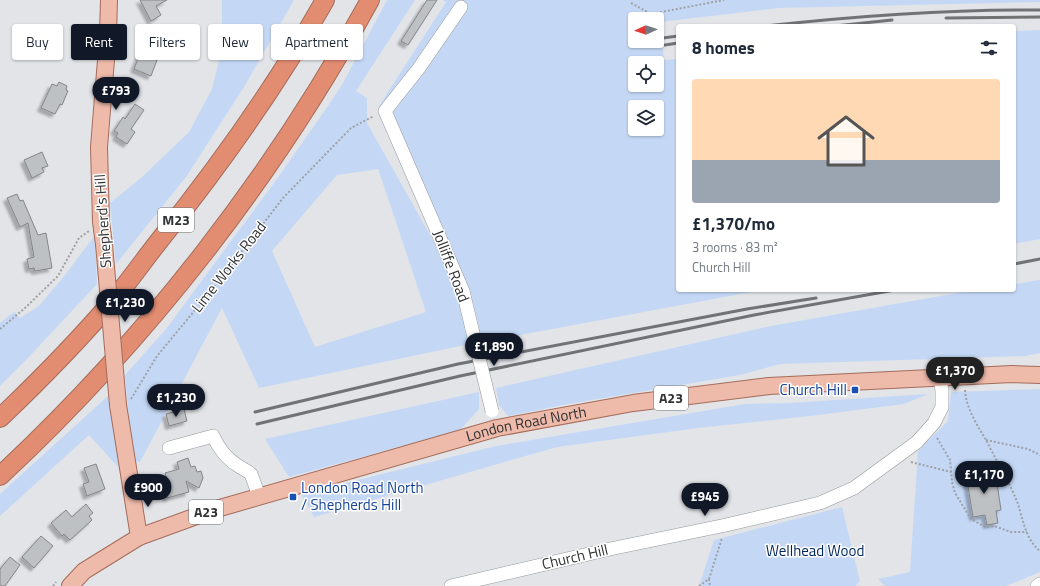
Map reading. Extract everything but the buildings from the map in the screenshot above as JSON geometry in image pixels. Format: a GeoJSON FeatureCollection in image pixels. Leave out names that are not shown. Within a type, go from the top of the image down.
{"type":"FeatureCollection","features":[{"type":"Feature","properties":{"kind":"highway","name":"M23"},"geometry":{"type":"LineString","coordinates":[[0,418],[50,368],[115,298],[181,213],[262,102],[325,0]]}},
{"type":"Feature","properties":{"kind":"highway","name":"M23"},"geometry":{"type":"LineString","coordinates":[[0,476],[46,431],[113,360],[150,319],[203,253],[236,210],[294,126],[342,50],[370,0]]}},
{"type":"Feature","properties":{"kind":"main road","name":"Shepherd's Hill"},"geometry":{"type":"LineString","coordinates":[[109,0],[99,147],[102,222],[119,411],[138,537]]}},
{"type":"Feature","properties":{"kind":"main road","name":"London Road North"},"geometry":{"type":"LineString","coordinates":[[1012,374],[1040,368]]}},
{"type":"Feature","properties":{"kind":"main road","name":"London Road North"},"geometry":{"type":"LineString","coordinates":[[70,586],[84,571],[138,537],[213,510],[259,496],[497,428],[633,403],[769,386],[1012,374],[1040,375]]}},
{"type":"Feature","properties":{"kind":"street"},"geometry":{"type":"LineString","coordinates":[[385,111],[419,68],[461,7]]}},
{"type":"Feature","properties":{"kind":"street","name":"Jolliffe Road"},"geometry":{"type":"LineString","coordinates":[[385,111],[463,291],[497,428]]}},
{"type":"Feature","properties":{"kind":"street","name":"Church Hill"},"geometry":{"type":"LineString","coordinates":[[451,586],[610,549],[726,525],[820,503],[854,488],[917,442],[934,423],[942,407],[940,377]]}},
{"type":"Feature","properties":{"kind":"street"},"geometry":{"type":"LineString","coordinates":[[169,448],[213,436],[215,441],[228,457],[251,474],[259,496]]}},
{"type":"Feature","properties":{"kind":"path"},"geometry":{"type":"LineString","coordinates":[[631,3],[651,14],[724,0]]}},
{"type":"Feature","properties":{"kind":"path","name":"Lime Works Road"},"geometry":{"type":"LineString","coordinates":[[119,411],[157,356],[219,281],[283,198],[351,128],[385,111]]}},
{"type":"Feature","properties":{"kind":"path"},"geometry":{"type":"LineString","coordinates":[[0,329],[25,308],[58,276],[79,238],[102,222]]}},
{"type":"Feature","properties":{"kind":"path"},"geometry":{"type":"LineString","coordinates":[[965,388],[967,403],[1017,504],[1024,526],[1034,546],[1040,551]]}},
{"type":"Feature","properties":{"kind":"path"},"geometry":{"type":"LineString","coordinates":[[930,427],[950,460],[952,482],[955,493],[971,519],[985,527],[994,526],[1011,532],[1027,532]]}},
{"type":"Feature","properties":{"kind":"path"},"geometry":{"type":"LineString","coordinates":[[986,440],[1028,449],[1040,456]]}},
{"type":"Feature","properties":{"kind":"path"},"geometry":{"type":"LineString","coordinates":[[897,457],[951,472]]}},
{"type":"Feature","properties":{"kind":"path"},"geometry":{"type":"LineString","coordinates":[[710,586],[710,579],[726,525]]}},
{"type":"Feature","properties":{"kind":"path"},"geometry":{"type":"LineString","coordinates":[[699,586],[710,579]]}},
{"type":"Feature","properties":{"kind":"green space"},"geometry":{"type":"Polygon","coordinates":[[[222,0],[294,0],[280,24],[271,24],[271,40],[263,54],[263,24],[222,24],[222,0]]]}},
{"type":"Feature","properties":{"kind":"green space"},"geometry":{"type":"Polygon","coordinates":[[[387,0],[415,0],[356,91],[367,98],[367,123],[430,235],[458,291],[470,344],[259,388],[222,308],[140,462],[132,461],[125,375],[166,329],[277,179],[330,103],[355,60],[363,60],[363,45],[387,0]],[[378,169],[337,175],[272,251],[315,347],[426,312],[378,169]]]}},
{"type":"Feature","properties":{"kind":"green space"},"geometry":{"type":"Polygon","coordinates":[[[443,0],[1040,0],[1040,2],[779,8],[664,22],[664,12],[628,12],[628,48],[663,48],[664,56],[628,56],[628,92],[664,92],[664,60],[676,59],[676,292],[751,292],[483,342],[469,287],[384,121],[379,106],[446,2],[443,0]]]}},
{"type":"Feature","properties":{"kind":"green space"},"geometry":{"type":"Polygon","coordinates":[[[1040,30],[1040,239],[1016,244],[1016,31],[1040,30]]]}},
{"type":"Feature","properties":{"kind":"green space"},"geometry":{"type":"Polygon","coordinates":[[[219,60],[260,60],[244,87],[186,177],[116,264],[110,203],[141,178],[189,132],[212,89],[219,60]]]}},
{"type":"Feature","properties":{"kind":"green space"},"geometry":{"type":"Polygon","coordinates":[[[95,235],[97,284],[0,386],[0,323],[14,312],[20,318],[39,306],[65,275],[95,235]]]}},
{"type":"Feature","properties":{"kind":"green space"},"geometry":{"type":"Polygon","coordinates":[[[1040,280],[1040,353],[1025,356],[780,364],[740,375],[568,404],[508,416],[499,405],[496,388],[771,326],[963,292],[1016,292],[1016,284],[1040,280]]]}},
{"type":"Feature","properties":{"kind":"green space"},"geometry":{"type":"Polygon","coordinates":[[[1040,389],[1040,572],[1006,586],[885,586],[878,579],[910,572],[918,451],[948,421],[951,392],[1040,389]]]}},
{"type":"Feature","properties":{"kind":"green space"},"geometry":{"type":"Polygon","coordinates":[[[479,392],[479,409],[460,430],[289,477],[265,439],[479,392]]]}},
{"type":"Feature","properties":{"kind":"green space"},"geometry":{"type":"Polygon","coordinates":[[[928,394],[904,404],[698,428],[557,447],[314,517],[301,494],[496,446],[745,404],[790,403],[928,394]]]}},
{"type":"Feature","properties":{"kind":"green space"},"geometry":{"type":"Polygon","coordinates":[[[108,396],[120,469],[89,435],[0,516],[0,494],[108,396]]]}},
{"type":"Feature","properties":{"kind":"green space","name":"Wellhead Wood"},"geometry":{"type":"Polygon","coordinates":[[[842,507],[860,581],[856,586],[699,586],[714,540],[842,507]]]}},
{"type":"Feature","properties":{"kind":"railway"},"geometry":{"type":"LineString","coordinates":[[784,24],[902,14],[1040,10]]}},
{"type":"Feature","properties":{"kind":"railway"},"geometry":{"type":"LineString","coordinates":[[946,18],[1040,17]]}},
{"type":"Feature","properties":{"kind":"railway"},"geometry":{"type":"LineString","coordinates":[[854,24],[892,20]]}},
{"type":"Feature","properties":{"kind":"railway"},"geometry":{"type":"LineString","coordinates":[[664,38],[676,36]]}},
{"type":"Feature","properties":{"kind":"railway"},"geometry":{"type":"LineString","coordinates":[[665,45],[676,43]]}},
{"type":"Feature","properties":{"kind":"railway"},"geometry":{"type":"LineString","coordinates":[[1016,264],[1040,259]]}},
{"type":"Feature","properties":{"kind":"railway"},"geometry":{"type":"LineString","coordinates":[[257,424],[460,376],[754,315],[884,292]]}},
{"type":"Feature","properties":{"kind":"railway"},"geometry":{"type":"LineString","coordinates":[[255,412],[458,364],[747,309],[816,298]]}},
{"type":"Feature","properties":{"kind":"place","name":"Church Hill"},"geometry":{"type":"Point","coordinates":[855,390]}},
{"type":"Feature","properties":{"kind":"place","name":"London Road North / Shepherds Hill"},"geometry":{"type":"Point","coordinates":[293,497]}}]}
